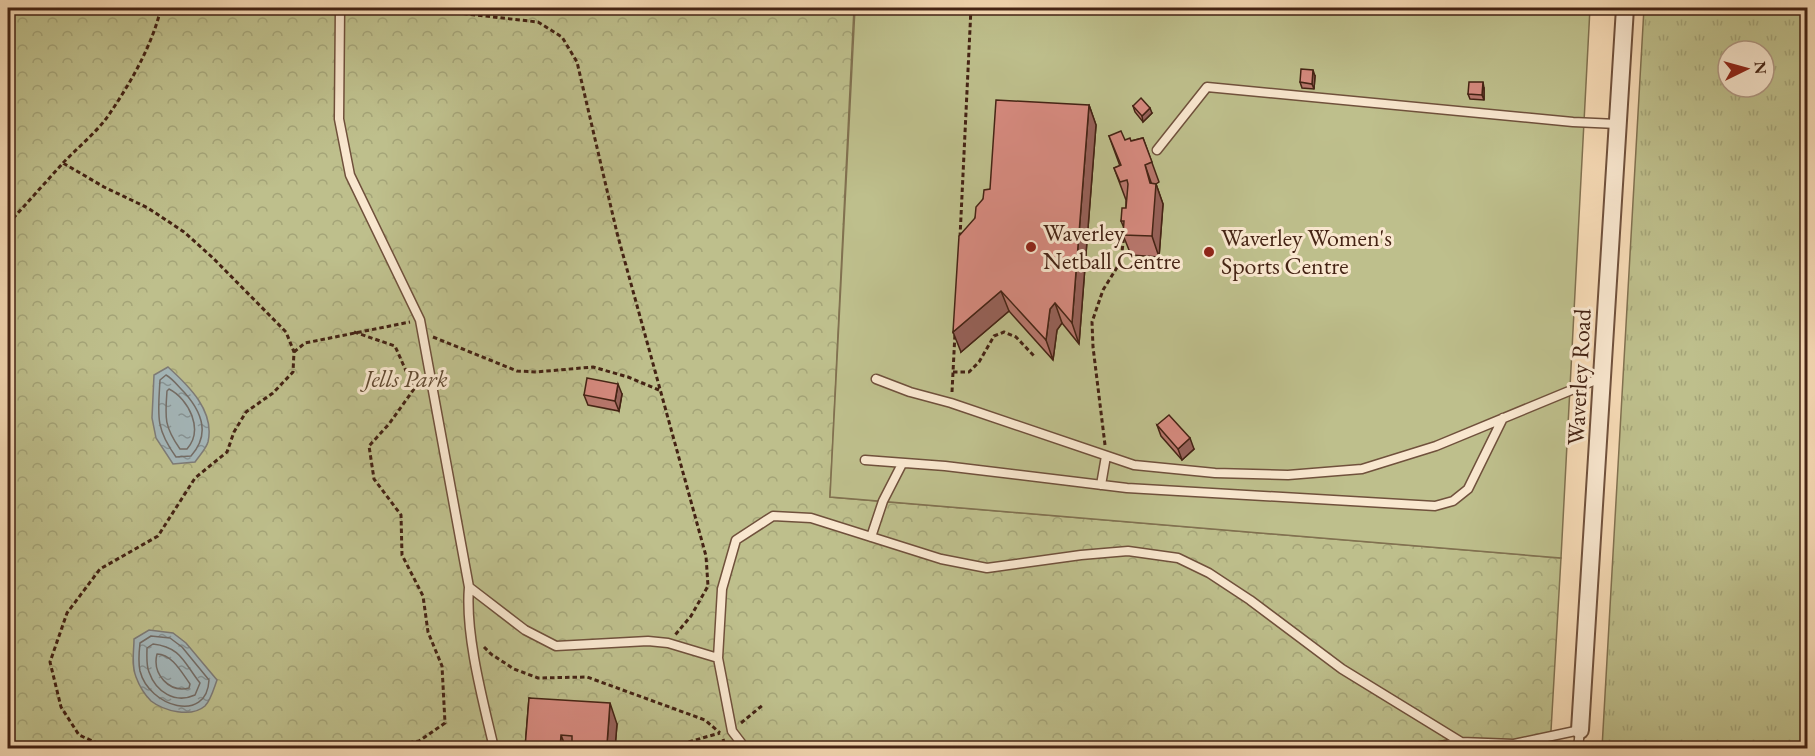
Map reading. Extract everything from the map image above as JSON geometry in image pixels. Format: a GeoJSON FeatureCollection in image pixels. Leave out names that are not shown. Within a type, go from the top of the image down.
{"type":"FeatureCollection","features":[{"type":"Feature","properties":{"kind":"street","name":"Waverley Road"},"geometry":{"type":"LineString","coordinates":[[1580,730],[1625,8]]}},
{"type":"Feature","properties":{"kind":"lane"},"geometry":{"type":"LineString","coordinates":[[340,9],[339,119],[350,176],[420,320],[469,587],[468,602],[477,672],[494,748]]}},
{"type":"Feature","properties":{"kind":"lane"},"geometry":{"type":"LineString","coordinates":[[1157,150],[1207,87],[1573,122],[1617,124]]}},
{"type":"Feature","properties":{"kind":"lane"},"geometry":{"type":"LineString","coordinates":[[876,379],[1134,465],[1215,473],[1288,475],[1362,469],[1436,446],[1603,376]]}},
{"type":"Feature","properties":{"kind":"lane"},"geometry":{"type":"LineString","coordinates":[[865,460],[945,466],[1127,488],[1435,506],[1453,501],[1468,489],[1503,418]]}},
{"type":"Feature","properties":{"kind":"lane"},"geometry":{"type":"LineString","coordinates":[[1101,485],[1106,456]]}},
{"type":"Feature","properties":{"kind":"lane"},"geometry":{"type":"LineString","coordinates":[[872,537],[883,501],[902,464]]}},
{"type":"Feature","properties":{"kind":"lane"},"geometry":{"type":"LineString","coordinates":[[745,748],[732,731],[718,657],[722,589],[736,540],[773,516],[811,518],[941,559],[987,568],[1128,551],[1178,558],[1225,584],[1284,624],[1342,669],[1461,742]]}},
{"type":"Feature","properties":{"kind":"lane"},"geometry":{"type":"LineString","coordinates":[[469,587],[525,630],[556,646],[648,641],[668,643],[718,657]]}},
{"type":"Feature","properties":{"kind":"lane"},"geometry":{"type":"LineString","coordinates":[[1431,748],[1461,742],[1514,744],[1580,730]]}},
{"type":"Feature","properties":{"kind":"lane","name":"Waverley Road"},"geometry":{"type":"LineString","coordinates":[[1578,748],[1580,730]]}},
{"type":"Feature","properties":{"kind":"path"},"geometry":{"type":"LineString","coordinates":[[8,224],[107,118],[141,61],[161,8]]}},
{"type":"Feature","properties":{"kind":"path"},"geometry":{"type":"LineString","coordinates":[[959,242],[971,8]]}},
{"type":"Feature","properties":{"kind":"path"},"geometry":{"type":"LineString","coordinates":[[340,9],[411,9],[538,22],[562,37],[578,62],[616,233],[706,556],[708,586],[691,616],[668,643]]}},
{"type":"Feature","properties":{"kind":"path"},"geometry":{"type":"LineString","coordinates":[[63,163],[104,187],[148,208],[184,232],[286,332],[294,352],[293,372],[273,393],[246,412],[234,432],[227,452],[195,478],[158,536],[100,569],[67,614],[50,662],[61,707],[79,735],[108,748]]}},
{"type":"Feature","properties":{"kind":"path"},"geometry":{"type":"LineString","coordinates":[[1106,456],[1092,322],[1103,290],[1121,261],[1125,226]]}},
{"type":"Feature","properties":{"kind":"path"},"geometry":{"type":"LineString","coordinates":[[294,352],[305,343],[420,320]]}},
{"type":"Feature","properties":{"kind":"path"},"geometry":{"type":"LineString","coordinates":[[951,403],[955,325]]}},
{"type":"Feature","properties":{"kind":"path"},"geometry":{"type":"LineString","coordinates":[[354,332],[395,346],[414,389],[389,424],[369,446],[374,479],[401,515],[402,555],[423,596],[428,632],[442,666],[445,723],[419,741],[388,748]]}},
{"type":"Feature","properties":{"kind":"path"},"geometry":{"type":"LineString","coordinates":[[953,372],[969,372],[979,362],[994,336],[1004,332],[1016,337],[1035,357]]}},
{"type":"Feature","properties":{"kind":"path"},"geometry":{"type":"LineString","coordinates":[[423,333],[517,371],[593,368],[628,377],[660,390]]}},
{"type":"Feature","properties":{"kind":"path"},"geometry":{"type":"LineString","coordinates":[[472,633],[491,654],[514,669],[538,678],[587,678],[705,720],[721,733],[666,748]]}},
{"type":"Feature","properties":{"kind":"path"},"geometry":{"type":"LineString","coordinates":[[732,731],[764,704]]}},
{"type":"Feature","properties":{"kind":"green space","name":"Jells Park"},"geometry":{"type":"Polygon","coordinates":[[[8,8],[854,8],[830,497],[1561,558],[1550,748],[8,748],[8,8]]]}},
{"type":"Feature","properties":{"kind":"green space","name":"Waverley Women's Sports Centre"},"geometry":{"type":"Polygon","coordinates":[[[855,8],[1590,8],[1561,558],[830,497],[855,8]]]}},
{"type":"Feature","properties":{"kind":"green space"},"geometry":{"type":"Polygon","coordinates":[[[1644,8],[1807,8],[1807,748],[1602,748],[1644,8]]]}},
{"type":"Feature","properties":{"kind":"water"},"geometry":{"type":"Polygon","coordinates":[[[168,367],[192,391],[208,420],[208,442],[195,462],[173,464],[156,438],[152,418],[154,375],[168,367]]]}},
{"type":"Feature","properties":{"kind":"water"},"geometry":{"type":"Polygon","coordinates":[[[149,630],[173,633],[186,643],[217,680],[205,706],[192,712],[170,710],[156,705],[140,687],[134,668],[134,639],[149,630]]]}},
{"type":"Feature","properties":{"kind":"building"},"geometry":{"type":"Polygon","coordinates":[[[1301,69],[1313,70],[1312,84],[1300,82],[1301,69]]]}},
{"type":"Feature","properties":{"kind":"building"},"geometry":{"type":"Polygon","coordinates":[[[1469,82],[1483,82],[1482,95],[1468,94],[1469,82]]]}},
{"type":"Feature","properties":{"kind":"building"},"geometry":{"type":"Polygon","coordinates":[[[1141,98],[1150,108],[1142,116],[1133,106],[1141,98]]]}},
{"type":"Feature","properties":{"kind":"building","name":"Waverley Netball Centre"},"geometry":{"type":"Polygon","coordinates":[[[996,100],[1089,105],[1072,323],[1055,303],[1050,309],[1046,340],[1001,291],[953,332],[959,236],[975,218],[976,207],[983,199],[984,190],[990,189],[996,100]]]}},
{"type":"Feature","properties":{"kind":"building"},"geometry":{"type":"Polygon","coordinates":[[[1121,131],[1125,140],[1143,138],[1152,162],[1145,165],[1150,183],[1156,184],[1152,236],[1123,235],[1122,208],[1126,208],[1128,184],[1127,180],[1120,182],[1114,168],[1121,165],[1109,136],[1121,131]]]}},
{"type":"Feature","properties":{"kind":"building"},"geometry":{"type":"Polygon","coordinates":[[[587,378],[618,384],[615,401],[584,395],[587,378]]]}},
{"type":"Feature","properties":{"kind":"building"},"geometry":{"type":"Polygon","coordinates":[[[1169,415],[1190,438],[1178,449],[1157,425],[1169,415]]]}},
{"type":"Feature","properties":{"kind":"building"},"geometry":{"type":"Polygon","coordinates":[[[529,698],[610,703],[607,744],[572,743],[572,736],[561,735],[560,748],[525,748],[529,698]]]}},
{"type":"Feature","properties":{"kind":"place","name":"Waverley Netball Centre"},"geometry":{"type":"Point","coordinates":[1031,247]}},
{"type":"Feature","properties":{"kind":"place","name":"Waverley Women's Sports Centre"},"geometry":{"type":"Point","coordinates":[1209,252]}}]}
